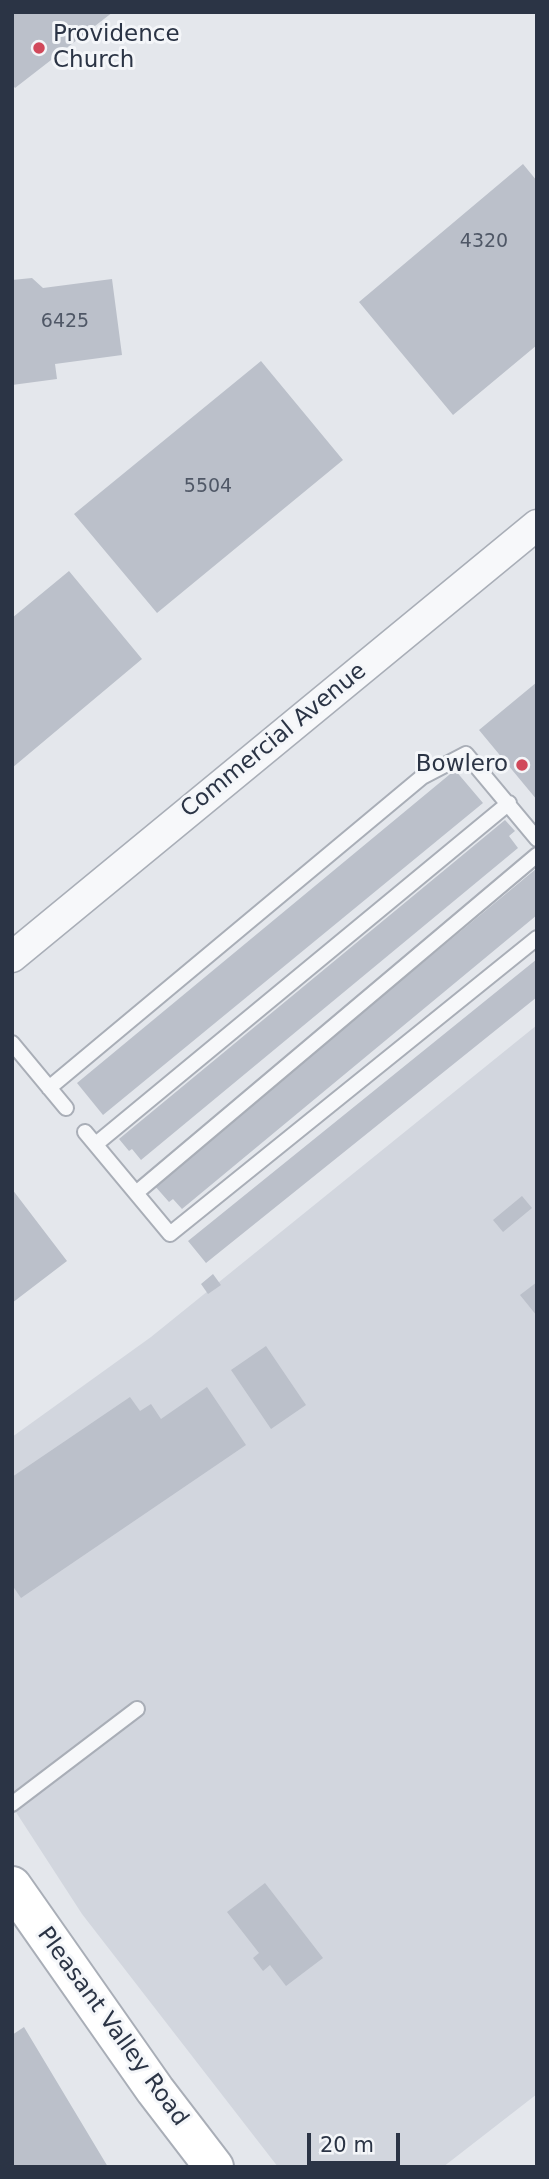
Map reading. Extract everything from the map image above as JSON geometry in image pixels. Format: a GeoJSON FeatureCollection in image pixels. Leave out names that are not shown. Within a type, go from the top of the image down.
{"type":"FeatureCollection","features":[{"type":"Feature","properties":{"kind":"street","name":"Commercial Avenue"},"geometry":{"type":"LineString","coordinates":[[12,957],[537,526]]}},
{"type":"Feature","properties":{"kind":"street","name":"Pleasant Valley Road"},"geometry":{"type":"LineString","coordinates":[[12,1886],[155,2090],[214,2167]]}},
{"type":"Feature","properties":{"kind":"lane"},"geometry":{"type":"LineString","coordinates":[[49,1088],[422,777],[466,754],[537,839]]}},
{"type":"Feature","properties":{"kind":"lane"},"geometry":{"type":"LineString","coordinates":[[96,1144],[509,803]]}},
{"type":"Feature","properties":{"kind":"lane"},"geometry":{"type":"LineString","coordinates":[[136,1193],[537,855]]}},
{"type":"Feature","properties":{"kind":"lane"},"geometry":{"type":"LineString","coordinates":[[85,1132],[170,1234],[537,938]]}},
{"type":"Feature","properties":{"kind":"lane"},"geometry":{"type":"LineString","coordinates":[[12,1043],[66,1108]]}},
{"type":"Feature","properties":{"kind":"lane"},"geometry":{"type":"LineString","coordinates":[[12,1804],[137,1709]]}},
{"type":"Feature","properties":{"kind":"shaded area"},"geometry":{"type":"Polygon","coordinates":[[[537,1025],[537,2094],[443,2167],[278,2167],[82,1914],[12,1806],[12,1437],[151,1337],[537,1025]]]}},
{"type":"Feature","properties":{"kind":"building","name":"Providence Church"},"geometry":{"type":"Polygon","coordinates":[[[12,12],[113,12],[15,88],[12,84],[12,12]]]}},
{"type":"Feature","properties":{"kind":"building"},"geometry":{"type":"Polygon","coordinates":[[[523,164],[537,181],[537,345],[453,415],[359,302],[523,164]]]}},
{"type":"Feature","properties":{"kind":"building"},"geometry":{"type":"Polygon","coordinates":[[[32,278],[43,288],[112,279],[122,355],[55,364],[57,379],[12,385],[12,280],[32,278]]]}},
{"type":"Feature","properties":{"kind":"building"},"geometry":{"type":"Polygon","coordinates":[[[261,361],[343,460],[157,613],[74,514],[261,361]]]}},
{"type":"Feature","properties":{"kind":"building"},"geometry":{"type":"Polygon","coordinates":[[[69,571],[142,659],[12,768],[12,618],[69,571]]]}},
{"type":"Feature","properties":{"kind":"building","name":"Bowlero"},"geometry":{"type":"Polygon","coordinates":[[[537,682],[537,800],[479,730],[537,682]]]}},
{"type":"Feature","properties":{"kind":"building"},"geometry":{"type":"Polygon","coordinates":[[[455,770],[483,803],[103,1115],[77,1083],[455,770]]]}},
{"type":"Feature","properties":{"kind":"building"},"geometry":{"type":"Polygon","coordinates":[[[505,820],[515,831],[509,836],[518,848],[141,1160],[132,1149],[129,1151],[119,1139],[505,820]]]}},
{"type":"Feature","properties":{"kind":"building"},"geometry":{"type":"Polygon","coordinates":[[[537,868],[537,915],[182,1209],[173,1199],[169,1202],[154,1185],[537,868]]]}},
{"type":"Feature","properties":{"kind":"building"},"geometry":{"type":"Polygon","coordinates":[[[537,959],[537,997],[206,1263],[188,1241],[537,959]]]}},
{"type":"Feature","properties":{"kind":"building"},"geometry":{"type":"Polygon","coordinates":[[[12,1189],[67,1261],[12,1303],[12,1189]]]}},
{"type":"Feature","properties":{"kind":"building"},"geometry":{"type":"Polygon","coordinates":[[[522,1196],[532,1208],[503,1232],[493,1220],[522,1196]]]}},
{"type":"Feature","properties":{"kind":"building"},"geometry":{"type":"Polygon","coordinates":[[[213,1274],[221,1285],[208,1294],[201,1284],[213,1274]]]}},
{"type":"Feature","properties":{"kind":"building"},"geometry":{"type":"Polygon","coordinates":[[[537,1282],[537,1316],[520,1295],[537,1282]]]}},
{"type":"Feature","properties":{"kind":"building"},"geometry":{"type":"Polygon","coordinates":[[[266,1346],[306,1405],[271,1429],[231,1370],[266,1346]]]}},
{"type":"Feature","properties":{"kind":"building"},"geometry":{"type":"Polygon","coordinates":[[[207,1387],[246,1445],[21,1598],[12,1585],[12,1477],[130,1397],[140,1411],[151,1404],[161,1419],[207,1387]]]}},
{"type":"Feature","properties":{"kind":"building"},"geometry":{"type":"Polygon","coordinates":[[[265,1883],[323,1958],[286,1986],[270,1965],[263,1971],[253,1958],[259,1953],[227,1912],[265,1883]]]}},
{"type":"Feature","properties":{"kind":"building"},"geometry":{"type":"Polygon","coordinates":[[[24,2027],[108,2167],[12,2167],[12,2035],[24,2027]]]}},
{"type":"Feature","properties":{"kind":"place","name":"Providence Church"},"geometry":{"type":"Point","coordinates":[39,48]}},
{"type":"Feature","properties":{"kind":"place","name":"Bowlero"},"geometry":{"type":"Point","coordinates":[522,765]}}]}
